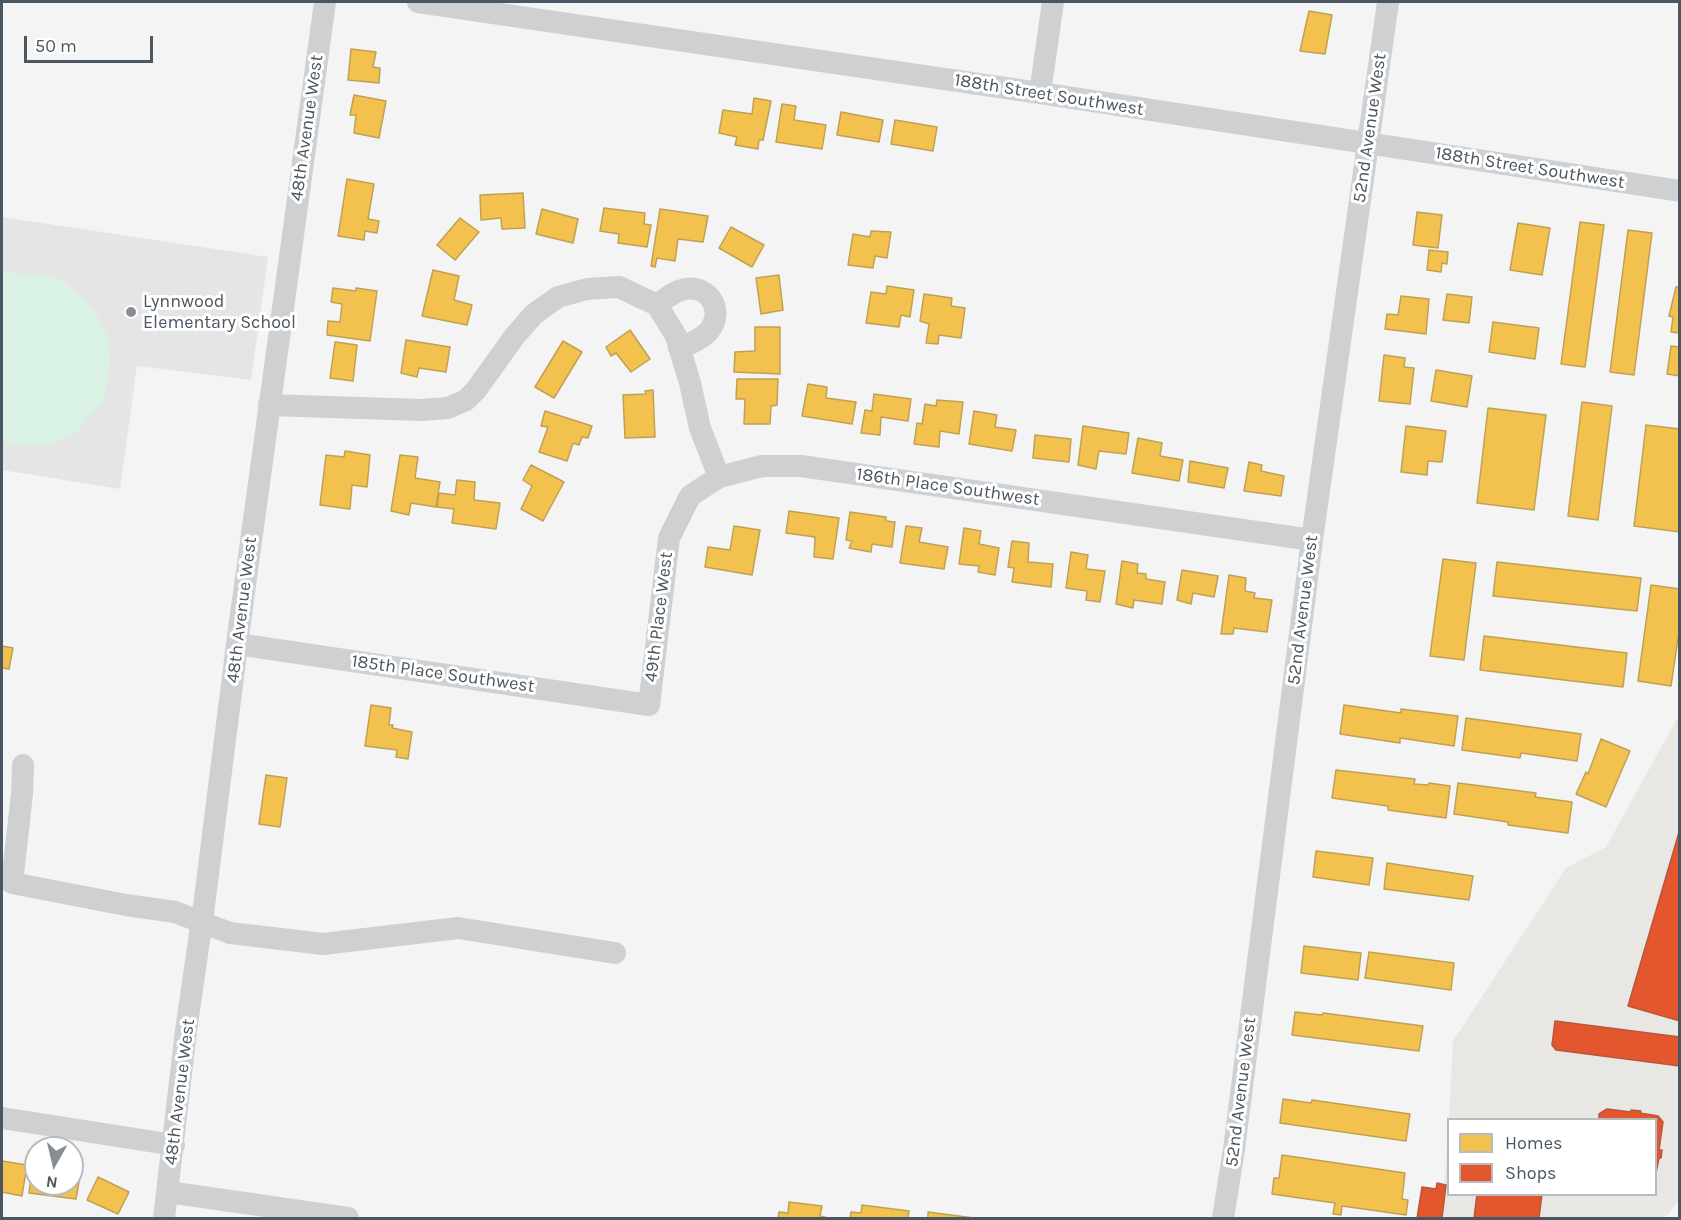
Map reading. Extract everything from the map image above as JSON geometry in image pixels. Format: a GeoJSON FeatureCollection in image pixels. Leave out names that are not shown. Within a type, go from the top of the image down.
{"type":"FeatureCollection","features":[{"type":"Feature","properties":{"kind":"street","name":"48th Avenue West"},"geometry":{"type":"LineString","coordinates":[[164,1218],[237,644],[325,2]]}},
{"type":"Feature","properties":{"kind":"street","name":"188th Street Southwest"},"geometry":{"type":"LineString","coordinates":[[418,2],[1040,93],[1680,191]]}},
{"type":"Feature","properties":{"kind":"street"},"geometry":{"type":"LineString","coordinates":[[1040,93],[1053,2]]}},
{"type":"Feature","properties":{"kind":"street","name":"52nd Avenue West"},"geometry":{"type":"LineString","coordinates":[[1222,1218],[1237,1127],[1312,540],[1388,2]]}},
{"type":"Feature","properties":{"kind":"street"},"geometry":{"type":"LineString","coordinates":[[269,405],[421,410],[448,408],[466,400],[476,390],[518,331],[534,314],[558,297],[588,289],[619,287],[657,305],[676,336],[700,428],[718,477]]}},
{"type":"Feature","properties":{"kind":"street"},"geometry":{"type":"LineString","coordinates":[[657,305],[671,294],[686,289],[699,291],[711,298],[717,309],[715,321],[709,331],[699,339],[680,348]]}},
{"type":"Feature","properties":{"kind":"street","name":"186th Place Southwest"},"geometry":{"type":"LineString","coordinates":[[718,477],[762,466],[801,466],[1312,540]]}},
{"type":"Feature","properties":{"kind":"street","name":"49th Place West"},"geometry":{"type":"LineString","coordinates":[[649,705],[669,538],[690,496],[718,477]]}},
{"type":"Feature","properties":{"kind":"street","name":"185th Place Southwest"},"geometry":{"type":"LineString","coordinates":[[237,644],[649,705]]}},
{"type":"Feature","properties":{"kind":"street"},"geometry":{"type":"LineString","coordinates":[[22,765],[22,794],[12,883],[175,912],[230,933],[323,944],[458,928],[615,954]]}},
{"type":"Feature","properties":{"kind":"street"},"geometry":{"type":"LineString","coordinates":[[2,1118],[174,1145]]}},
{"type":"Feature","properties":{"kind":"street"},"geometry":{"type":"LineString","coordinates":[[168,1192],[348,1218]]}},
{"type":"Feature","properties":{"kind":"shaded area","name":"Lynnwood Elementary School"},"geometry":{"type":"Polygon","coordinates":[[[2,217],[268,257],[251,380],[137,366],[120,489],[2,470],[2,217]]]}},
{"type":"Feature","properties":{"kind":"shaded area"},"geometry":{"type":"Polygon","coordinates":[[[1679,715],[1679,1200],[1665,1218],[1439,1218],[1447,1140],[1447,1196],[1657,1196],[1657,1118],[1449,1118],[1453,1041],[1566,868],[1606,847],[1679,715]]]}},
{"type":"Feature","properties":{"kind":"green space"},"geometry":{"type":"Polygon","coordinates":[[[2,271],[58,278],[78,293],[96,313],[108,335],[110,364],[104,399],[78,431],[50,444],[23,446],[2,441],[2,271]]]}},
{"type":"Feature","properties":{"kind":"building: Homes"},"geometry":{"type":"Polygon","coordinates":[[[1309,11],[1332,15],[1325,54],[1300,51],[1309,11]]]}},
{"type":"Feature","properties":{"kind":"building: Homes"},"geometry":{"type":"Polygon","coordinates":[[[351,49],[376,52],[373,67],[380,68],[379,83],[348,80],[351,49]]]}},
{"type":"Feature","properties":{"kind":"building: Homes"},"geometry":{"type":"Polygon","coordinates":[[[354,95],[386,101],[379,138],[354,133],[356,115],[350,115],[354,95]]]}},
{"type":"Feature","properties":{"kind":"building: Homes"},"geometry":{"type":"Polygon","coordinates":[[[754,98],[771,101],[763,140],[759,140],[758,149],[735,145],[737,137],[719,133],[723,110],[752,114],[754,98]]]}},
{"type":"Feature","properties":{"kind":"building: Homes"},"geometry":{"type":"Polygon","coordinates":[[[782,104],[796,106],[794,120],[826,125],[822,149],[776,142],[782,104]]]}},
{"type":"Feature","properties":{"kind":"building: Homes"},"geometry":{"type":"Polygon","coordinates":[[[841,112],[883,120],[879,142],[837,135],[841,112]]]}},
{"type":"Feature","properties":{"kind":"building: Homes"},"geometry":{"type":"Polygon","coordinates":[[[895,120],[937,127],[933,151],[891,144],[895,120]]]}},
{"type":"Feature","properties":{"kind":"building: Homes"},"geometry":{"type":"Polygon","coordinates":[[[347,179],[374,184],[368,219],[379,221],[377,233],[365,231],[364,240],[338,236],[347,179]]]}},
{"type":"Feature","properties":{"kind":"building: Homes"},"geometry":{"type":"Polygon","coordinates":[[[523,193],[525,228],[502,229],[501,218],[481,220],[480,195],[523,193]]]}},
{"type":"Feature","properties":{"kind":"building: Homes"},"geometry":{"type":"Polygon","coordinates":[[[604,208],[645,213],[644,224],[651,225],[647,247],[618,243],[619,234],[600,231],[604,208]]]}},
{"type":"Feature","properties":{"kind":"building: Homes"},"geometry":{"type":"Polygon","coordinates":[[[542,209],[578,219],[573,243],[536,234],[542,209]]]}},
{"type":"Feature","properties":{"kind":"building: Homes"},"geometry":{"type":"Polygon","coordinates":[[[660,209],[708,216],[703,242],[678,239],[675,261],[657,258],[655,267],[651,266],[660,209]]]}},
{"type":"Feature","properties":{"kind":"building: Homes"},"geometry":{"type":"Polygon","coordinates":[[[1417,212],[1442,215],[1438,248],[1413,245],[1417,212]]]}},
{"type":"Feature","properties":{"kind":"building: Homes"},"geometry":{"type":"Polygon","coordinates":[[[460,218],[479,232],[455,260],[437,245],[460,218]]]}},
{"type":"Feature","properties":{"kind":"building: Homes"},"geometry":{"type":"Polygon","coordinates":[[[1580,222],[1604,225],[1585,367],[1561,364],[1580,222]]]}},
{"type":"Feature","properties":{"kind":"building: Homes"},"geometry":{"type":"Polygon","coordinates":[[[1518,223],[1550,228],[1542,275],[1510,270],[1518,223]]]}},
{"type":"Feature","properties":{"kind":"building: Homes"},"geometry":{"type":"Polygon","coordinates":[[[731,227],[764,245],[752,267],[719,248],[731,227]]]}},
{"type":"Feature","properties":{"kind":"building: Homes"},"geometry":{"type":"Polygon","coordinates":[[[1628,230],[1652,233],[1634,375],[1610,372],[1628,230]]]}},
{"type":"Feature","properties":{"kind":"building: Homes"},"geometry":{"type":"Polygon","coordinates":[[[871,231],[891,232],[887,258],[875,256],[873,268],[848,265],[853,234],[870,237],[871,231]]]}},
{"type":"Feature","properties":{"kind":"building: Homes"},"geometry":{"type":"Polygon","coordinates":[[[1429,250],[1448,252],[1447,264],[1442,263],[1441,272],[1427,270],[1429,250]]]}},
{"type":"Feature","properties":{"kind":"building: Homes"},"geometry":{"type":"Polygon","coordinates":[[[433,270],[459,276],[454,300],[472,305],[467,325],[422,316],[433,270]]]}},
{"type":"Feature","properties":{"kind":"building: Homes"},"geometry":{"type":"Polygon","coordinates":[[[779,275],[783,310],[761,314],[756,278],[779,275]]]}},
{"type":"Feature","properties":{"kind":"building: Homes"},"geometry":{"type":"Polygon","coordinates":[[[887,286],[914,290],[910,317],[901,315],[899,327],[866,323],[871,292],[886,294],[887,286]]]}},
{"type":"Feature","properties":{"kind":"building: Homes"},"geometry":{"type":"Polygon","coordinates":[[[1676,287],[1680,287],[1680,333],[1671,332],[1673,317],[1669,316],[1676,287]]]}},
{"type":"Feature","properties":{"kind":"building: Homes"},"geometry":{"type":"Polygon","coordinates":[[[333,288],[377,291],[370,341],[327,335],[328,321],[340,322],[342,304],[331,302],[333,288]]]}},
{"type":"Feature","properties":{"kind":"building: Homes"},"geometry":{"type":"Polygon","coordinates":[[[924,294],[952,298],[951,306],[965,308],[961,338],[939,335],[938,344],[926,343],[929,324],[920,321],[924,294]]]}},
{"type":"Feature","properties":{"kind":"building: Homes"},"geometry":{"type":"Polygon","coordinates":[[[1447,294],[1472,297],[1469,323],[1443,320],[1447,294]]]}},
{"type":"Feature","properties":{"kind":"building: Homes"},"geometry":{"type":"Polygon","coordinates":[[[1401,296],[1429,299],[1426,334],[1385,329],[1387,314],[1398,315],[1401,296]]]}},
{"type":"Feature","properties":{"kind":"building: Homes"},"geometry":{"type":"Polygon","coordinates":[[[1493,322],[1539,328],[1535,359],[1489,352],[1493,322]]]}},
{"type":"Feature","properties":{"kind":"building: Homes"},"geometry":{"type":"Polygon","coordinates":[[[755,327],[780,327],[780,374],[734,372],[735,352],[755,351],[755,327]]]}},
{"type":"Feature","properties":{"kind":"building: Homes"},"geometry":{"type":"Polygon","coordinates":[[[630,330],[650,359],[631,372],[616,353],[611,356],[606,347],[630,330]]]}},
{"type":"Feature","properties":{"kind":"building: Homes"},"geometry":{"type":"Polygon","coordinates":[[[406,340],[450,347],[446,372],[419,368],[417,377],[401,373],[406,340]]]}},
{"type":"Feature","properties":{"kind":"building: Homes"},"geometry":{"type":"Polygon","coordinates":[[[563,341],[582,352],[554,398],[535,387],[563,341]]]}},
{"type":"Feature","properties":{"kind":"building: Homes"},"geometry":{"type":"Polygon","coordinates":[[[335,342],[357,345],[353,381],[330,378],[335,342]]]}},
{"type":"Feature","properties":{"kind":"building: Homes"},"geometry":{"type":"Polygon","coordinates":[[[1671,346],[1680,347],[1680,376],[1667,374],[1671,346]]]}},
{"type":"Feature","properties":{"kind":"building: Homes"},"geometry":{"type":"Polygon","coordinates":[[[1384,355],[1405,358],[1404,367],[1414,368],[1410,404],[1379,401],[1384,355]]]}},
{"type":"Feature","properties":{"kind":"building: Homes"},"geometry":{"type":"Polygon","coordinates":[[[1436,370],[1472,376],[1467,407],[1431,401],[1436,370]]]}},
{"type":"Feature","properties":{"kind":"building: Homes"},"geometry":{"type":"Polygon","coordinates":[[[737,379],[778,379],[777,405],[771,406],[770,424],[744,424],[745,399],[736,399],[737,379]]]}},
{"type":"Feature","properties":{"kind":"building: Homes"},"geometry":{"type":"Polygon","coordinates":[[[808,384],[827,387],[826,398],[856,402],[852,424],[802,416],[808,384]]]}},
{"type":"Feature","properties":{"kind":"building: Homes"},"geometry":{"type":"Polygon","coordinates":[[[653,390],[655,437],[625,438],[623,395],[646,394],[645,391],[653,390]]]}},
{"type":"Feature","properties":{"kind":"building: Homes"},"geometry":{"type":"Polygon","coordinates":[[[874,394],[911,399],[908,421],[881,417],[880,435],[861,433],[865,410],[872,411],[874,394]]]}},
{"type":"Feature","properties":{"kind":"building: Homes"},"geometry":{"type":"Polygon","coordinates":[[[937,400],[963,402],[959,434],[940,431],[939,447],[914,444],[917,423],[922,424],[925,404],[936,406],[937,400]]]}},
{"type":"Feature","properties":{"kind":"building: Homes"},"geometry":{"type":"Polygon","coordinates":[[[1582,402],[1612,406],[1598,520],[1568,516],[1582,402]]]}},
{"type":"Feature","properties":{"kind":"building: Homes"},"geometry":{"type":"Polygon","coordinates":[[[1488,408],[1546,415],[1534,510],[1477,503],[1488,408]]]}},
{"type":"Feature","properties":{"kind":"building: Homes"},"geometry":{"type":"Polygon","coordinates":[[[545,411],[592,426],[588,438],[582,437],[579,445],[573,443],[567,461],[539,452],[548,427],[541,426],[545,411]]]}},
{"type":"Feature","properties":{"kind":"building: Homes"},"geometry":{"type":"Polygon","coordinates":[[[974,411],[997,415],[995,427],[1016,430],[1012,451],[969,444],[974,411]]]}},
{"type":"Feature","properties":{"kind":"building: Homes"},"geometry":{"type":"Polygon","coordinates":[[[1646,425],[1680,429],[1680,532],[1634,526],[1646,425]]]}},
{"type":"Feature","properties":{"kind":"building: Homes"},"geometry":{"type":"Polygon","coordinates":[[[1083,426],[1129,433],[1126,454],[1099,451],[1096,469],[1078,465],[1083,426]]]}},
{"type":"Feature","properties":{"kind":"building: Homes"},"geometry":{"type":"Polygon","coordinates":[[[1406,426],[1446,431],[1442,462],[1428,461],[1427,475],[1401,472],[1406,426]]]}},
{"type":"Feature","properties":{"kind":"building: Homes"},"geometry":{"type":"Polygon","coordinates":[[[1035,435],[1071,439],[1069,462],[1033,458],[1035,435]]]}},
{"type":"Feature","properties":{"kind":"building: Homes"},"geometry":{"type":"Polygon","coordinates":[[[1138,438],[1162,443],[1160,456],[1183,460],[1179,481],[1132,473],[1138,438]]]}},
{"type":"Feature","properties":{"kind":"building: Homes"},"geometry":{"type":"Polygon","coordinates":[[[345,451],[370,455],[367,487],[352,485],[350,509],[320,505],[326,455],[344,457],[345,451]]]}},
{"type":"Feature","properties":{"kind":"building: Homes"},"geometry":{"type":"Polygon","coordinates":[[[400,455],[418,457],[415,478],[440,482],[436,507],[411,503],[409,515],[391,511],[400,455]]]}},
{"type":"Feature","properties":{"kind":"building: Homes"},"geometry":{"type":"Polygon","coordinates":[[[1190,461],[1228,468],[1224,488],[1188,482],[1190,461]]]}},
{"type":"Feature","properties":{"kind":"building: Homes"},"geometry":{"type":"Polygon","coordinates":[[[1249,462],[1262,465],[1261,471],[1284,476],[1281,496],[1244,491],[1249,462]]]}},
{"type":"Feature","properties":{"kind":"building: Homes"},"geometry":{"type":"Polygon","coordinates":[[[531,465],[564,482],[543,521],[521,509],[532,486],[523,480],[531,465]]]}},
{"type":"Feature","properties":{"kind":"building: Homes"},"geometry":{"type":"Polygon","coordinates":[[[457,480],[475,482],[474,500],[500,503],[496,529],[452,523],[454,509],[437,507],[439,493],[455,495],[457,480]]]}},
{"type":"Feature","properties":{"kind":"building: Homes"},"geometry":{"type":"Polygon","coordinates":[[[789,511],[839,518],[833,559],[814,557],[815,537],[786,533],[789,511]]]}},
{"type":"Feature","properties":{"kind":"building: Homes"},"geometry":{"type":"Polygon","coordinates":[[[850,512],[886,517],[886,521],[895,522],[892,547],[872,544],[871,552],[849,548],[852,541],[846,540],[850,512]]]}},
{"type":"Feature","properties":{"kind":"building: Homes"},"geometry":{"type":"Polygon","coordinates":[[[734,526],[760,530],[752,575],[705,567],[708,547],[730,550],[734,526]]]}},
{"type":"Feature","properties":{"kind":"building: Homes"},"geometry":{"type":"Polygon","coordinates":[[[906,526],[922,528],[919,542],[948,547],[944,569],[900,563],[906,526]]]}},
{"type":"Feature","properties":{"kind":"building: Homes"},"geometry":{"type":"Polygon","coordinates":[[[964,528],[981,531],[979,544],[999,548],[995,575],[978,572],[979,566],[959,564],[964,528]]]}},
{"type":"Feature","properties":{"kind":"building: Homes"},"geometry":{"type":"Polygon","coordinates":[[[1012,541],[1029,543],[1028,562],[1053,564],[1051,587],[1012,582],[1014,568],[1008,567],[1012,541]]]}},
{"type":"Feature","properties":{"kind":"building: Homes"},"geometry":{"type":"Polygon","coordinates":[[[1071,552],[1088,555],[1086,569],[1105,571],[1100,602],[1086,600],[1087,591],[1066,588],[1071,552]]]}},
{"type":"Feature","properties":{"kind":"building: Homes"},"geometry":{"type":"Polygon","coordinates":[[[1443,559],[1476,563],[1464,660],[1430,656],[1443,559]]]}},
{"type":"Feature","properties":{"kind":"building: Homes"},"geometry":{"type":"Polygon","coordinates":[[[1122,561],[1138,564],[1137,573],[1146,574],[1146,579],[1165,582],[1162,604],[1134,600],[1133,608],[1116,604],[1122,561]]]}},
{"type":"Feature","properties":{"kind":"building: Homes"},"geometry":{"type":"Polygon","coordinates":[[[1497,562],[1641,578],[1637,611],[1493,596],[1497,562]]]}},
{"type":"Feature","properties":{"kind":"building: Homes"},"geometry":{"type":"Polygon","coordinates":[[[1182,570],[1218,576],[1214,597],[1193,593],[1191,604],[1177,600],[1182,570]]]}},
{"type":"Feature","properties":{"kind":"building: Homes"},"geometry":{"type":"Polygon","coordinates":[[[1229,575],[1246,578],[1245,591],[1255,593],[1254,598],[1272,600],[1267,632],[1234,628],[1233,634],[1221,634],[1229,575]]]}},
{"type":"Feature","properties":{"kind":"building: Homes"},"geometry":{"type":"Polygon","coordinates":[[[1651,585],[1680,589],[1680,625],[1671,686],[1638,681],[1651,585]]]}},
{"type":"Feature","properties":{"kind":"building: Homes"},"geometry":{"type":"Polygon","coordinates":[[[1484,636],[1627,653],[1623,687],[1480,670],[1484,636]]]}},
{"type":"Feature","properties":{"kind":"building: Homes"},"geometry":{"type":"Polygon","coordinates":[[[2,646],[13,648],[9,669],[2,668],[2,646]]]}},
{"type":"Feature","properties":{"kind":"building: Homes"},"geometry":{"type":"Polygon","coordinates":[[[371,705],[391,708],[389,725],[393,725],[392,728],[412,732],[408,759],[396,757],[397,750],[365,746],[371,705]]]}},
{"type":"Feature","properties":{"kind":"building: Homes"},"geometry":{"type":"Polygon","coordinates":[[[1344,705],[1401,713],[1401,709],[1458,716],[1454,746],[1400,738],[1400,743],[1340,734],[1344,705]]]}},
{"type":"Feature","properties":{"kind":"building: Homes"},"geometry":{"type":"Polygon","coordinates":[[[1466,718],[1581,734],[1577,761],[1521,753],[1520,758],[1462,750],[1466,718]]]}},
{"type":"Feature","properties":{"kind":"building: Homes"},"geometry":{"type":"Polygon","coordinates":[[[1601,739],[1630,751],[1606,807],[1576,794],[1586,772],[1588,774],[1601,739]]]}},
{"type":"Feature","properties":{"kind":"building: Homes"},"geometry":{"type":"Polygon","coordinates":[[[1336,770],[1415,779],[1414,784],[1428,785],[1429,783],[1450,786],[1446,818],[1388,810],[1388,806],[1332,798],[1336,770]]]}},
{"type":"Feature","properties":{"kind":"building: Homes"},"geometry":{"type":"Polygon","coordinates":[[[266,775],[287,778],[280,827],[259,824],[266,775]]]}},
{"type":"Feature","properties":{"kind":"building: Homes"},"geometry":{"type":"Polygon","coordinates":[[[1458,783],[1536,793],[1535,797],[1572,802],[1568,833],[1508,825],[1508,822],[1454,814],[1458,783]]]}},
{"type":"Feature","properties":{"kind":"building: Homes"},"geometry":{"type":"Polygon","coordinates":[[[1316,851],[1373,858],[1369,885],[1313,877],[1316,851]]]}},
{"type":"Feature","properties":{"kind":"building: Homes"},"geometry":{"type":"Polygon","coordinates":[[[1387,863],[1473,876],[1469,900],[1384,889],[1387,863]]]}},
{"type":"Feature","properties":{"kind":"building: Homes"},"geometry":{"type":"Polygon","coordinates":[[[1304,946],[1361,953],[1358,980],[1301,973],[1304,946]]]}},
{"type":"Feature","properties":{"kind":"building: Homes"},"geometry":{"type":"Polygon","coordinates":[[[1369,952],[1454,963],[1451,990],[1365,978],[1369,952]]]}},
{"type":"Feature","properties":{"kind":"building: Homes"},"geometry":{"type":"Polygon","coordinates":[[[1295,1012],[1322,1015],[1323,1013],[1423,1026],[1419,1051],[1292,1035],[1295,1012]]]}},
{"type":"Feature","properties":{"kind":"building: Homes"},"geometry":{"type":"Polygon","coordinates":[[[1283,1099],[1311,1103],[1312,1100],[1410,1114],[1406,1141],[1280,1123],[1283,1099]]]}},
{"type":"Feature","properties":{"kind":"building: Homes"},"geometry":{"type":"Polygon","coordinates":[[[1282,1155],[1405,1173],[1402,1199],[1408,1200],[1406,1215],[1342,1206],[1341,1215],[1333,1214],[1335,1203],[1272,1194],[1274,1178],[1279,1178],[1282,1155]]]}},
{"type":"Feature","properties":{"kind":"building: Homes"},"geometry":{"type":"Polygon","coordinates":[[[2,1161],[24,1165],[22,1196],[2,1192],[2,1161]]]}},
{"type":"Feature","properties":{"kind":"building: Homes"},"geometry":{"type":"Polygon","coordinates":[[[98,1177],[129,1192],[118,1214],[87,1200],[98,1177]]]}},
{"type":"Feature","properties":{"kind":"building: Homes"},"geometry":{"type":"Polygon","coordinates":[[[52,1196],[77,1196],[76,1199],[52,1196]]]}},
{"type":"Feature","properties":{"kind":"building: Homes"},"geometry":{"type":"Polygon","coordinates":[[[789,1202],[822,1206],[820,1216],[828,1218],[778,1218],[779,1212],[788,1213],[789,1202]]]}},
{"type":"Feature","properties":{"kind":"building: Homes"},"geometry":{"type":"Polygon","coordinates":[[[862,1205],[909,1211],[908,1218],[850,1218],[851,1212],[861,1213],[862,1205]]]}},
{"type":"Feature","properties":{"kind":"building: Homes"},"geometry":{"type":"Polygon","coordinates":[[[928,1212],[974,1218],[928,1218],[928,1212]]]}},
{"type":"Feature","properties":{"kind":"building: Shops"},"geometry":{"type":"Polygon","coordinates":[[[1680,829],[1680,1021],[1628,1006],[1680,829]]]}},
{"type":"Feature","properties":{"kind":"building: Shops"},"geometry":{"type":"Polygon","coordinates":[[[1555,1021],[1680,1037],[1680,1066],[1556,1050],[1552,1045],[1555,1021]]]}},
{"type":"Feature","properties":{"kind":"building: Shops"},"geometry":{"type":"Polygon","coordinates":[[[1607,1109],[1641,1111],[1640,1113],[1658,1116],[1663,1122],[1659,1150],[1662,1150],[1661,1158],[1659,1158],[1657,1168],[1657,1118],[1599,1118],[1599,1114],[1607,1109]]]}},
{"type":"Feature","properties":{"kind":"building: Shops"},"geometry":{"type":"Polygon","coordinates":[[[1437,1183],[1446,1185],[1442,1218],[1417,1218],[1422,1187],[1436,1189],[1437,1183]]]}},
{"type":"Feature","properties":{"kind":"building: Shops"},"geometry":{"type":"Polygon","coordinates":[[[1477,1196],[1542,1196],[1539,1218],[1474,1218],[1477,1196]]]}},
{"type":"Feature","properties":{"kind":"place","name":"Lynnwood Elementary School"},"geometry":{"type":"Point","coordinates":[131,312]}}]}
